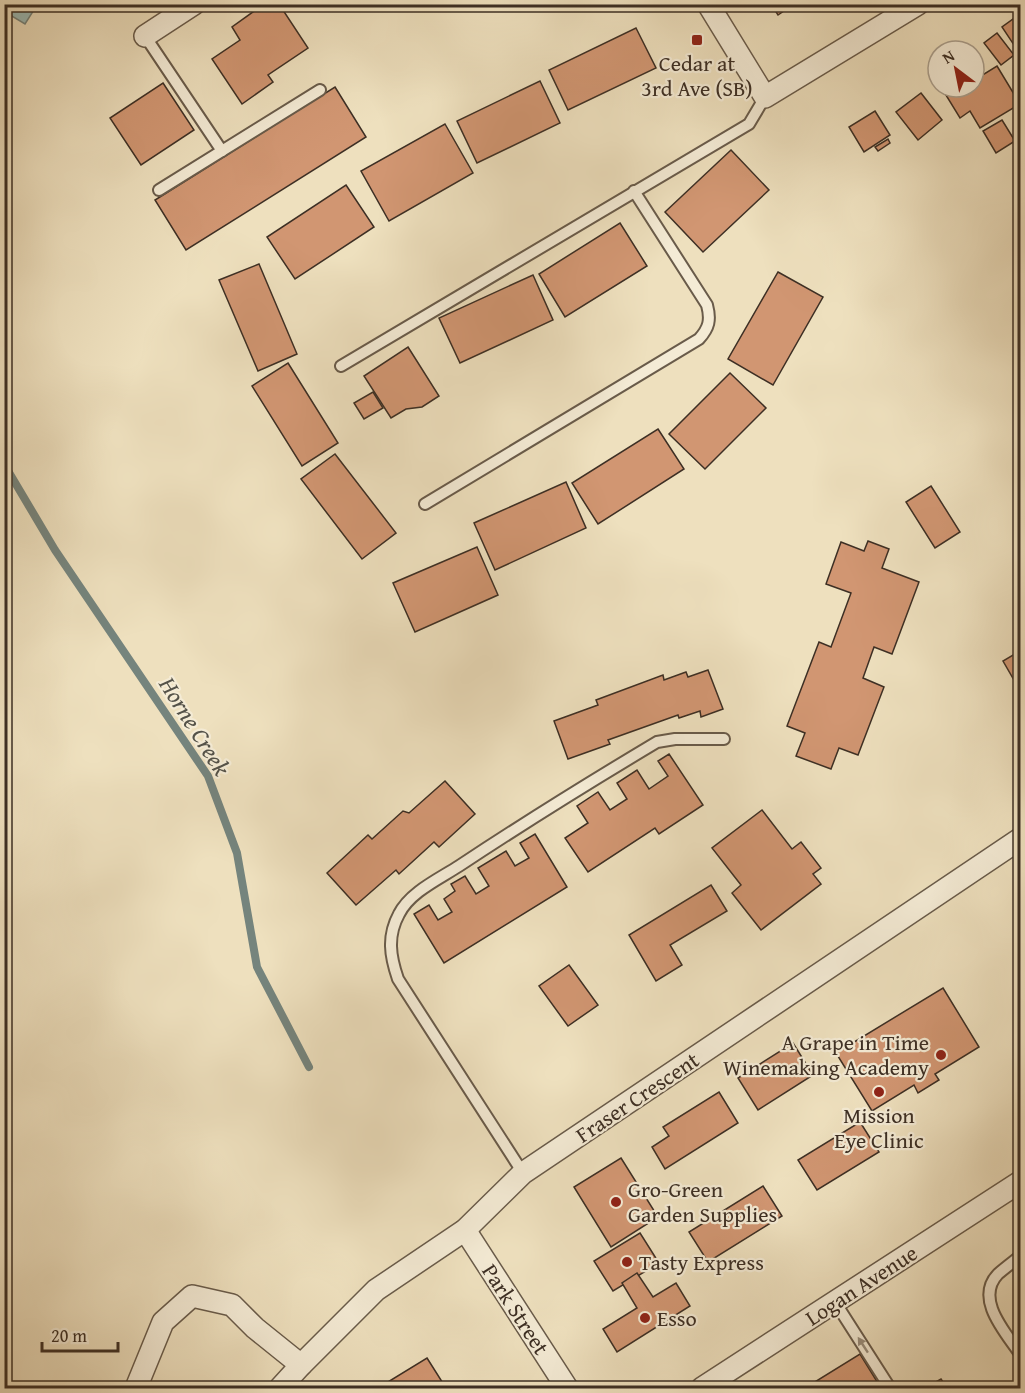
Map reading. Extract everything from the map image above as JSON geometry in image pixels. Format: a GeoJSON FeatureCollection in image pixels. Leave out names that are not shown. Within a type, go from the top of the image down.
{"type":"FeatureCollection","features":[{"type":"Feature","properties":{"kind":"street"},"geometry":{"type":"LineString","coordinates":[[145,36],[194,4]]}},
{"type":"Feature","properties":{"kind":"street"},"geometry":{"type":"LineString","coordinates":[[708,4],[765,97],[918,4]]}},
{"type":"Feature","properties":{"kind":"street","name":"Fraser Crescent"},"geometry":{"type":"LineString","coordinates":[[280,1389],[376,1290],[465,1230],[523,1173],[1020,839]]}},
{"type":"Feature","properties":{"kind":"street","name":"Logan Avenue"},"geometry":{"type":"LineString","coordinates":[[702,1389],[1020,1182]]}},
{"type":"Feature","properties":{"kind":"street","name":"Park Street"},"geometry":{"type":"LineString","coordinates":[[465,1230],[567,1389]]}},
{"type":"Feature","properties":{"kind":"street"},"geometry":{"type":"LineString","coordinates":[[136,1389],[163,1322],[192,1296],[232,1305],[255,1328],[302,1365]]}},
{"type":"Feature","properties":{"kind":"lane"},"geometry":{"type":"LineString","coordinates":[[145,36],[222,151]]}},
{"type":"Feature","properties":{"kind":"lane"},"geometry":{"type":"LineString","coordinates":[[159,190],[320,90]]}},
{"type":"Feature","properties":{"kind":"lane"},"geometry":{"type":"LineString","coordinates":[[341,366],[749,123],[765,97]]}},
{"type":"Feature","properties":{"kind":"lane"},"geometry":{"type":"LineString","coordinates":[[425,504],[699,339],[708,328],[710,316],[707,305],[634,191]]}},
{"type":"Feature","properties":{"kind":"lane"},"geometry":{"type":"LineString","coordinates":[[523,1173],[398,979],[391,960],[390,934],[399,912],[413,897],[495,842],[657,742],[675,739],[724,739]]}},
{"type":"Feature","properties":{"kind":"lane"},"geometry":{"type":"LineString","coordinates":[[1020,1256],[996,1276],[990,1291],[990,1307],[1020,1354]]}},
{"type":"Feature","properties":{"kind":"lane"},"geometry":{"type":"LineString","coordinates":[[835,1302],[890,1389]]}},
{"type":"Feature","properties":{"kind":"water"},"geometry":{"type":"Polygon","coordinates":[[[9,4],[37,5],[25,24],[5,12],[9,4]]]}},
{"type":"Feature","properties":{"kind":"building"},"geometry":{"type":"Polygon","coordinates":[[[264,4],[279,4],[308,48],[268,75],[273,82],[242,104],[212,59],[240,40],[232,27],[264,4]]]}},
{"type":"Feature","properties":{"kind":"building"},"geometry":{"type":"Polygon","coordinates":[[[771,4],[794,4],[778,15],[771,4]]]}},
{"type":"Feature","properties":{"kind":"building"},"geometry":{"type":"Polygon","coordinates":[[[1020,14],[1020,54],[1002,27],[1020,14]]]}},
{"type":"Feature","properties":{"kind":"building"},"geometry":{"type":"Polygon","coordinates":[[[636,28],[656,68],[568,110],[549,70],[636,28]]]}},
{"type":"Feature","properties":{"kind":"building"},"geometry":{"type":"Polygon","coordinates":[[[997,33],[1014,55],[1001,65],[986,46],[986,41],[997,33]]]}},
{"type":"Feature","properties":{"kind":"building"},"geometry":{"type":"Polygon","coordinates":[[[997,66],[1020,104],[980,128],[970,111],[960,118],[948,99],[986,99],[986,73],[997,66]]]}},
{"type":"Feature","properties":{"kind":"building"},"geometry":{"type":"Polygon","coordinates":[[[540,81],[560,123],[477,163],[457,121],[540,81]]]}},
{"type":"Feature","properties":{"kind":"building"},"geometry":{"type":"Polygon","coordinates":[[[163,83],[194,130],[141,165],[110,118],[163,83]]]}},
{"type":"Feature","properties":{"kind":"building"},"geometry":{"type":"Polygon","coordinates":[[[335,87],[366,137],[186,250],[155,200],[335,87]]]}},
{"type":"Feature","properties":{"kind":"building"},"geometry":{"type":"Polygon","coordinates":[[[921,93],[942,120],[918,140],[896,112],[921,93]]]}},
{"type":"Feature","properties":{"kind":"building"},"geometry":{"type":"Polygon","coordinates":[[[875,111],[890,135],[864,152],[849,127],[875,111]]]}},
{"type":"Feature","properties":{"kind":"building"},"geometry":{"type":"Polygon","coordinates":[[[1002,120],[1015,141],[996,153],[983,131],[1002,120]]]}},
{"type":"Feature","properties":{"kind":"building"},"geometry":{"type":"Polygon","coordinates":[[[445,124],[473,173],[389,221],[361,171],[445,124]]]}},
{"type":"Feature","properties":{"kind":"building"},"geometry":{"type":"Polygon","coordinates":[[[888,139],[890,143],[878,151],[875,147],[888,139]]]}},
{"type":"Feature","properties":{"kind":"building"},"geometry":{"type":"Polygon","coordinates":[[[731,150],[769,190],[703,252],[665,212],[731,150]]]}},
{"type":"Feature","properties":{"kind":"building"},"geometry":{"type":"Polygon","coordinates":[[[346,185],[374,227],[295,279],[267,237],[346,185]]]}},
{"type":"Feature","properties":{"kind":"building"},"geometry":{"type":"Polygon","coordinates":[[[620,223],[647,266],[565,317],[539,274],[620,223]]]}},
{"type":"Feature","properties":{"kind":"building"},"geometry":{"type":"Polygon","coordinates":[[[259,264],[297,354],[258,371],[219,280],[259,264]]]}},
{"type":"Feature","properties":{"kind":"building"},"geometry":{"type":"Polygon","coordinates":[[[778,272],[823,297],[773,385],[728,359],[778,272]]]}},
{"type":"Feature","properties":{"kind":"building"},"geometry":{"type":"Polygon","coordinates":[[[533,275],[553,320],[460,363],[439,318],[533,275]]]}},
{"type":"Feature","properties":{"kind":"building"},"geometry":{"type":"Polygon","coordinates":[[[408,347],[439,396],[422,407],[406,409],[391,418],[364,376],[408,347]]]}},
{"type":"Feature","properties":{"kind":"building"},"geometry":{"type":"Polygon","coordinates":[[[288,363],[338,443],[302,466],[252,386],[288,363]]]}},
{"type":"Feature","properties":{"kind":"building"},"geometry":{"type":"Polygon","coordinates":[[[730,373],[766,408],[705,469],[669,434],[730,373]]]}},
{"type":"Feature","properties":{"kind":"building"},"geometry":{"type":"Polygon","coordinates":[[[373,392],[383,408],[364,419],[354,403],[373,392]]]}},
{"type":"Feature","properties":{"kind":"building"},"geometry":{"type":"Polygon","coordinates":[[[658,429],[684,469],[598,524],[572,483],[658,429]]]}},
{"type":"Feature","properties":{"kind":"building"},"geometry":{"type":"Polygon","coordinates":[[[335,454],[396,533],[362,559],[301,479],[335,454]]]}},
{"type":"Feature","properties":{"kind":"building"},"geometry":{"type":"Polygon","coordinates":[[[566,482],[586,528],[495,570],[474,523],[566,482]]]}},
{"type":"Feature","properties":{"kind":"building"},"geometry":{"type":"Polygon","coordinates":[[[931,486],[960,532],[935,548],[906,502],[931,486]]]}},
{"type":"Feature","properties":{"kind":"building"},"geometry":{"type":"Polygon","coordinates":[[[868,541],[889,549],[882,568],[919,582],[892,654],[874,647],[863,678],[884,687],[858,755],[839,748],[831,769],[796,756],[805,733],[787,726],[819,642],[831,647],[851,593],[826,584],[841,542],[864,551],[868,541]]]}},
{"type":"Feature","properties":{"kind":"building"},"geometry":{"type":"Polygon","coordinates":[[[477,547],[498,595],[415,632],[393,583],[477,547]]]}},
{"type":"Feature","properties":{"kind":"building"},"geometry":{"type":"Polygon","coordinates":[[[1020,651],[1020,685],[1018,687],[1003,661],[1020,651]]]}},
{"type":"Feature","properties":{"kind":"building"},"geometry":{"type":"Polygon","coordinates":[[[708,670],[723,709],[701,717],[700,711],[679,718],[678,715],[608,740],[610,744],[568,759],[554,721],[598,705],[596,700],[663,675],[664,680],[686,672],[688,677],[708,670]]]}},
{"type":"Feature","properties":{"kind":"building"},"geometry":{"type":"Polygon","coordinates":[[[669,754],[703,805],[659,834],[655,828],[588,872],[565,838],[588,823],[577,806],[598,792],[610,810],[627,799],[617,783],[637,770],[649,789],[668,776],[658,761],[669,754]]]}},
{"type":"Feature","properties":{"kind":"building"},"geometry":{"type":"Polygon","coordinates":[[[445,781],[475,814],[439,847],[434,842],[399,874],[396,870],[356,905],[327,873],[368,835],[372,839],[403,811],[409,813],[445,781]]]}},
{"type":"Feature","properties":{"kind":"building"},"geometry":{"type":"Polygon","coordinates":[[[762,810],[792,849],[801,842],[821,868],[813,874],[821,884],[761,930],[732,893],[741,885],[712,848],[762,810]]]}},
{"type":"Feature","properties":{"kind":"building"},"geometry":{"type":"Polygon","coordinates":[[[535,834],[567,887],[444,963],[414,914],[429,905],[438,920],[452,912],[444,899],[455,891],[451,884],[465,876],[476,894],[489,886],[478,868],[506,851],[515,866],[529,858],[520,843],[535,834]]]}},
{"type":"Feature","properties":{"kind":"building"},"geometry":{"type":"Polygon","coordinates":[[[711,885],[727,911],[670,945],[682,965],[656,981],[629,935],[711,885]]]}},
{"type":"Feature","properties":{"kind":"building"},"geometry":{"type":"Polygon","coordinates":[[[569,965],[598,1005],[568,1026],[539,986],[569,965]]]}},
{"type":"Feature","properties":{"kind":"building"},"geometry":{"type":"Polygon","coordinates":[[[943,988],[979,1047],[935,1074],[939,1080],[918,1093],[914,1085],[872,1111],[836,1053],[943,988]]]}},
{"type":"Feature","properties":{"kind":"building"},"geometry":{"type":"Polygon","coordinates":[[[793,1043],[813,1075],[758,1110],[738,1078],[793,1043]]]}},
{"type":"Feature","properties":{"kind":"building"},"geometry":{"type":"Polygon","coordinates":[[[719,1092],[738,1123],[665,1169],[652,1147],[669,1136],[663,1127],[719,1092]]]}},
{"type":"Feature","properties":{"kind":"building"},"geometry":{"type":"Polygon","coordinates":[[[860,1122],[879,1152],[817,1190],[798,1160],[860,1122]]]}},
{"type":"Feature","properties":{"kind":"building","name":"Gro-Green Garden Supplies"},"geometry":{"type":"Polygon","coordinates":[[[621,1158],[658,1217],[611,1247],[574,1187],[621,1158]]]}},
{"type":"Feature","properties":{"kind":"building"},"geometry":{"type":"Polygon","coordinates":[[[763,1186],[782,1216],[708,1262],[689,1232],[763,1186]]]}},
{"type":"Feature","properties":{"kind":"building","name":"Tasty Express"},"geometry":{"type":"Polygon","coordinates":[[[640,1233],[659,1263],[613,1291],[594,1261],[640,1233]]]}},
{"type":"Feature","properties":{"kind":"building","name":"Esso"},"geometry":{"type":"Polygon","coordinates":[[[637,1273],[653,1297],[676,1283],[690,1306],[617,1352],[603,1329],[637,1308],[622,1283],[637,1273]]]}},
{"type":"Feature","properties":{"kind":"building"},"geometry":{"type":"Polygon","coordinates":[[[860,1354],[881,1388],[805,1388],[860,1354]]]}},
{"type":"Feature","properties":{"kind":"building"},"geometry":{"type":"Polygon","coordinates":[[[427,1358],[446,1388],[378,1388],[427,1358]]]}},
{"type":"Feature","properties":{"kind":"building"},"geometry":{"type":"Polygon","coordinates":[[[941,1379],[947,1388],[925,1388],[941,1379]]]}},
{"type":"Feature","properties":{"kind":"waterway","name":"Horne Creek"},"geometry":{"type":"LineString","coordinates":[[4,464],[55,550],[208,776],[237,853],[257,967],[309,1067]]}},
{"type":"Feature","properties":{"kind":"place","name":"Cedar at 3rd Ave (SB)"},"geometry":{"type":"Point","coordinates":[697,40]}},
{"type":"Feature","properties":{"kind":"place","name":"A Grape in Time Winemaking Academy"},"geometry":{"type":"Point","coordinates":[941,1055]}},
{"type":"Feature","properties":{"kind":"place","name":"Mission Eye Clinic"},"geometry":{"type":"Point","coordinates":[879,1092]}},
{"type":"Feature","properties":{"kind":"place","name":"Gro-Green Garden Supplies"},"geometry":{"type":"Point","coordinates":[616,1202]}},
{"type":"Feature","properties":{"kind":"place","name":"Tasty Express"},"geometry":{"type":"Point","coordinates":[627,1262]}},
{"type":"Feature","properties":{"kind":"place","name":"Esso"},"geometry":{"type":"Point","coordinates":[645,1318]}}]}
